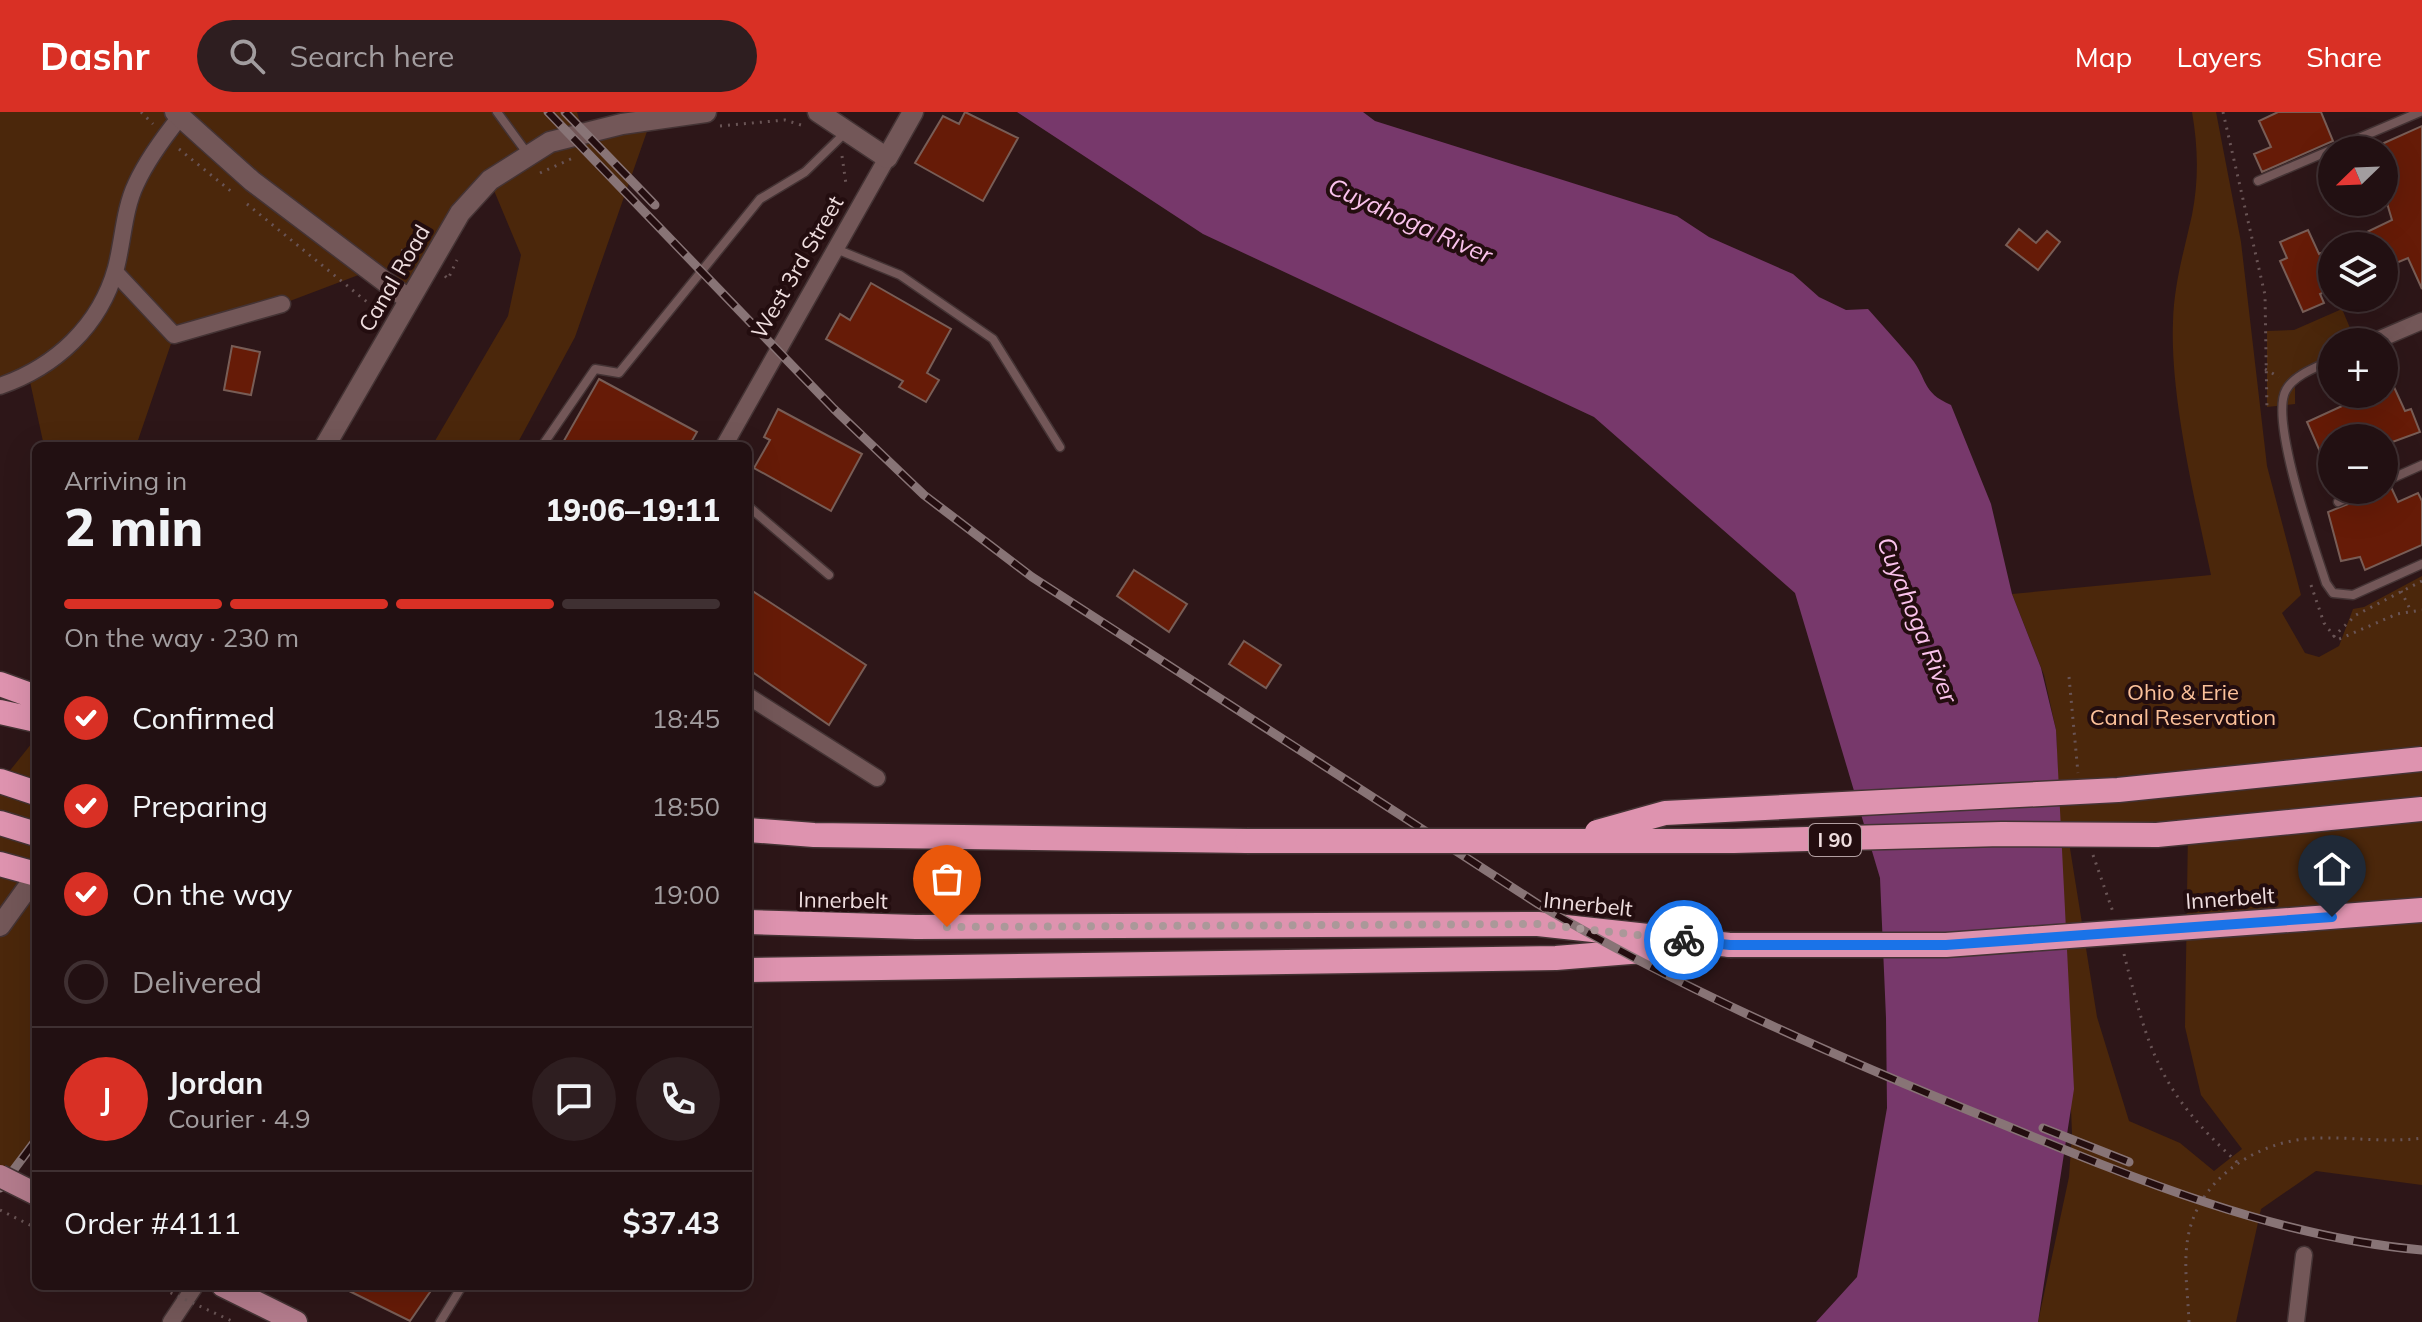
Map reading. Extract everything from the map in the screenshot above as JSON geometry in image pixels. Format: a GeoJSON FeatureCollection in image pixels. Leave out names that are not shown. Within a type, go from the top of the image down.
{"type":"FeatureCollection","features":[{"type":"Feature","properties":{"kind":"highway"},"geometry":{"type":"LineString","coordinates":[[0,684],[32,696]]}},
{"type":"Feature","properties":{"kind":"highway"},"geometry":{"type":"LineString","coordinates":[[0,712],[32,719]]}},
{"type":"Feature","properties":{"kind":"highway"},"geometry":{"type":"LineString","coordinates":[[1572,840],[1665,813],[2118,790],[2422,759]]}},
{"type":"Feature","properties":{"kind":"highway"},"geometry":{"type":"LineString","coordinates":[[0,781],[32,792]]}},
{"type":"Feature","properties":{"kind":"highway","name":"I 90"},"geometry":{"type":"LineString","coordinates":[[752,830],[814,835],[1247,841],[2157,835],[2422,809]]}},
{"type":"Feature","properties":{"kind":"highway"},"geometry":{"type":"LineString","coordinates":[[0,823],[32,833]]}},
{"type":"Feature","properties":{"kind":"highway"},"geometry":{"type":"LineString","coordinates":[[0,864],[32,874]]}},
{"type":"Feature","properties":{"kind":"highway","name":"Innerbelt"},"geometry":{"type":"LineString","coordinates":[[752,922],[887,927],[1538,924],[1730,945],[1946,945],[2422,910]]}},
{"type":"Feature","properties":{"kind":"highway"},"geometry":{"type":"LineString","coordinates":[[752,970],[1556,958],[1730,945]]}},
{"type":"Feature","properties":{"kind":"main road"},"geometry":{"type":"LineString","coordinates":[[0,1176],[32,1192]]}},
{"type":"Feature","properties":{"kind":"main road"},"geometry":{"type":"LineString","coordinates":[[231,1290],[296,1322]]}},
{"type":"Feature","properties":{"kind":"street"},"geometry":{"type":"LineString","coordinates":[[818,112],[841,138],[887,158]]}},
{"type":"Feature","properties":{"kind":"street","name":"West 3rd Street"},"geometry":{"type":"LineString","coordinates":[[726,442],[913,112]]}},
{"type":"Feature","properties":{"kind":"street"},"geometry":{"type":"LineString","coordinates":[[0,386],[29,376],[67,349],[96,314],[115,272],[135,185],[178,114],[252,181],[408,299]]}},
{"type":"Feature","properties":{"kind":"street","name":"Canal Road"},"geometry":{"type":"LineString","coordinates":[[327,442],[408,299],[467,204],[490,180],[527,153],[565,138],[622,124],[709,120]]}},
{"type":"Feature","properties":{"kind":"street"},"geometry":{"type":"LineString","coordinates":[[115,272],[174,335],[282,304]]}},
{"type":"Feature","properties":{"kind":"street"},"geometry":{"type":"LineString","coordinates":[[2398,333],[2420,326]]}},
{"type":"Feature","properties":{"kind":"street"},"geometry":{"type":"LineString","coordinates":[[752,699],[877,778]]}},
{"type":"Feature","properties":{"kind":"street"},"geometry":{"type":"LineString","coordinates":[[0,926],[32,881]]}},
{"type":"Feature","properties":{"kind":"street"},"geometry":{"type":"LineString","coordinates":[[2296,1322],[2304,1255]]}},
{"type":"Feature","properties":{"kind":"street"},"geometry":{"type":"LineString","coordinates":[[172,1322],[192,1290]]}},
{"type":"Feature","properties":{"kind":"lane"},"geometry":{"type":"LineString","coordinates":[[497,112],[527,153]]}},
{"type":"Feature","properties":{"kind":"lane"},"geometry":{"type":"LineString","coordinates":[[2258,181],[2420,112]]}},
{"type":"Feature","properties":{"kind":"lane"},"geometry":{"type":"LineString","coordinates":[[545,442],[595,369],[619,373],[760,199],[805,172],[841,138]]}},
{"type":"Feature","properties":{"kind":"lane"},"geometry":{"type":"LineString","coordinates":[[835,249],[900,275],[993,339],[1060,447]]}},
{"type":"Feature","properties":{"kind":"lane"},"geometry":{"type":"LineString","coordinates":[[2318,367],[2294,380],[2285,391],[2282,405],[2295,486],[2326,583],[2333,593],[2349,597],[2422,564]]}},
{"type":"Feature","properties":{"kind":"lane"},"geometry":{"type":"LineString","coordinates":[[2398,476],[2422,465]]}},
{"type":"Feature","properties":{"kind":"lane"},"geometry":{"type":"LineString","coordinates":[[752,509],[829,575]]}},
{"type":"Feature","properties":{"kind":"lane"},"geometry":{"type":"LineString","coordinates":[[440,1322],[460,1290]]}},
{"type":"Feature","properties":{"kind":"path"},"geometry":{"type":"LineString","coordinates":[[709,120],[785,120],[841,138],[846,184]]}},
{"type":"Feature","properties":{"kind":"path"},"geometry":{"type":"LineString","coordinates":[[533,178],[571,158]]}},
{"type":"Feature","properties":{"kind":"path"},"geometry":{"type":"LineString","coordinates":[[192,159],[372,306]]}},
{"type":"Feature","properties":{"kind":"path"},"geometry":{"type":"LineString","coordinates":[[448,279],[460,255]]}},
{"type":"Feature","properties":{"kind":"path"},"geometry":{"type":"LineString","coordinates":[[2333,637],[2356,615],[2422,581]]}},
{"type":"Feature","properties":{"kind":"path"},"geometry":{"type":"LineString","coordinates":[[2401,591],[2411,611]]}},
{"type":"Feature","properties":{"kind":"path"},"geometry":{"type":"LineString","coordinates":[[2360,631],[2411,611],[2422,610]]}},
{"type":"Feature","properties":{"kind":"path"},"geometry":{"type":"LineString","coordinates":[[2189,1322],[2185,1272],[2192,1220],[2211,1189],[2249,1154],[2277,1143],[2320,1137],[2382,1141],[2422,1138]]}},
{"type":"Feature","properties":{"kind":"path"},"geometry":{"type":"LineString","coordinates":[[0,1210],[32,1226]]}},
{"type":"Feature","properties":{"kind":"path"},"geometry":{"type":"LineString","coordinates":[[165,1290],[234,1322]]}},
{"type":"Feature","properties":{"kind":"green space"},"geometry":{"type":"Polygon","coordinates":[[[0,112],[577,112],[582,129],[651,120],[575,337],[518,442],[434,442],[508,316],[521,255],[490,181],[408,299],[369,271],[282,304],[174,335],[137,442],[43,442],[29,377],[0,386],[0,112]]]}},
{"type":"Feature","properties":{"kind":"green space","name":"Ohio & Erie Canal Reservation"},"geometry":{"type":"Polygon","coordinates":[[[2192,112],[2216,112],[2241,242],[2267,466],[2301,595],[2282,613],[2305,653],[2319,657],[2339,646],[2353,609],[2364,607],[2422,576],[2422,1185],[2316,1171],[2261,1209],[2236,1322],[2038,1322],[2069,1177],[2072,1134],[2056,730],[2044,675],[2012,594],[2211,575],[2179,415],[2173,351],[2175,294],[2196,189],[2192,112]],[[2188,831],[2068,836],[2097,1017],[2129,1121],[2180,1143],[2214,1171],[2242,1149],[2201,1095],[2185,1027],[2188,831]]]}},
{"type":"Feature","properties":{"kind":"green space"},"geometry":{"type":"Polygon","coordinates":[[[2335,312],[2343,312],[2350,328],[2318,328],[2318,368],[2295,380],[2295,404],[2267,407],[2267,331],[2294,330],[2335,312]]]}},
{"type":"Feature","properties":{"kind":"green space"},"geometry":{"type":"Polygon","coordinates":[[[32,743],[32,1145],[0,1188],[0,783],[32,743]]]}},
{"type":"Feature","properties":{"kind":"water","name":"Cuyahoga River"},"geometry":{"type":"Polygon","coordinates":[[[1017,112],[1363,112],[1375,121],[1677,216],[1709,237],[1793,274],[1819,297],[1846,310],[1868,309],[1911,358],[1934,395],[1951,405],[1991,504],[2012,594],[2041,668],[2056,730],[2074,1089],[2038,1322],[1816,1322],[1857,1277],[1887,1108],[1886,1018],[1880,878],[1795,593],[1594,417],[1203,234],[1017,112]]]}},
{"type":"Feature","properties":{"kind":"building"},"geometry":{"type":"Polygon","coordinates":[[[965,112],[1018,138],[983,201],[915,163],[943,116],[959,124],[965,112]]]}},
{"type":"Feature","properties":{"kind":"building"},"geometry":{"type":"Polygon","coordinates":[[[2278,112],[2321,112],[2331,136],[2318,136],[2318,148],[2262,172],[2254,154],[2271,147],[2259,121],[2278,112]]]}},
{"type":"Feature","properties":{"kind":"building"},"geometry":{"type":"Polygon","coordinates":[[[2422,126],[2422,289],[2408,258],[2398,262],[2398,232],[2367,232],[2392,220],[2391,216],[2398,216],[2398,137],[2422,126]]]}},
{"type":"Feature","properties":{"kind":"building"},"geometry":{"type":"Polygon","coordinates":[[[2019,229],[2036,243],[2047,231],[2060,242],[2038,270],[2006,245],[2019,229]]]}},
{"type":"Feature","properties":{"kind":"building"},"geometry":{"type":"Polygon","coordinates":[[[2308,230],[2318,252],[2318,306],[2303,312],[2280,261],[2287,258],[2280,242],[2308,230]]]}},
{"type":"Feature","properties":{"kind":"building"},"geometry":{"type":"Polygon","coordinates":[[[871,283],[951,329],[927,373],[939,380],[926,402],[899,387],[903,381],[826,339],[840,314],[850,320],[871,283]]]}},
{"type":"Feature","properties":{"kind":"building"},"geometry":{"type":"Polygon","coordinates":[[[232,346],[260,352],[251,395],[224,390],[232,346]]]}},
{"type":"Feature","properties":{"kind":"building"},"geometry":{"type":"Polygon","coordinates":[[[599,379],[697,432],[691,442],[563,442],[599,379]]]}},
{"type":"Feature","properties":{"kind":"building"},"geometry":{"type":"Polygon","coordinates":[[[2398,396],[2405,411],[2411,409],[2420,432],[2398,440],[2398,424],[2318,424],[2318,447],[2307,422],[2338,408],[2398,408],[2398,396]]]}},
{"type":"Feature","properties":{"kind":"building"},"geometry":{"type":"Polygon","coordinates":[[[778,409],[862,454],[831,511],[754,468],[770,440],[764,437],[778,409]]]}},
{"type":"Feature","properties":{"kind":"building"},"geometry":{"type":"Polygon","coordinates":[[[2418,493],[2422,501],[2422,545],[2365,570],[2360,557],[2341,561],[2328,512],[2348,504],[2398,504],[2418,493]]]}},
{"type":"Feature","properties":{"kind":"building"},"geometry":{"type":"Polygon","coordinates":[[[1134,570],[1187,604],[1169,632],[1117,596],[1134,570]]]}},
{"type":"Feature","properties":{"kind":"building"},"geometry":{"type":"Polygon","coordinates":[[[752,591],[866,665],[829,725],[752,672],[752,591]]]}},
{"type":"Feature","properties":{"kind":"building"},"geometry":{"type":"Polygon","coordinates":[[[1244,641],[1281,665],[1266,688],[1229,664],[1244,641]]]}},
{"type":"Feature","properties":{"kind":"building"},"geometry":{"type":"Polygon","coordinates":[[[347,1290],[430,1292],[410,1321],[347,1290]]]}},
{"type":"Feature","properties":{"kind":"railway"},"geometry":{"type":"LineString","coordinates":[[548,112],[834,409],[924,495],[1032,577],[1538,904],[1648,965],[1760,1020],[1874,1071],[2095,1162],[2256,1218],[2366,1243],[2422,1250]]}},
{"type":"Feature","properties":{"kind":"railway"},"geometry":{"type":"LineString","coordinates":[[565,112],[655,205]]}},
{"type":"Feature","properties":{"kind":"railway"},"geometry":{"type":"LineString","coordinates":[[2043,1128],[2129,1162]]}},
{"type":"Feature","properties":{"kind":"railway"},"geometry":{"type":"LineString","coordinates":[[0,1188],[32,1145]]}},
{"type":"Feature","properties":{"kind":"way so far"},"geometry":{"type":"LineString","coordinates":[[947,927],[1538,924],[1684,940]]}},
{"type":"Feature","properties":{"kind":"route"},"geometry":{"type":"LineString","coordinates":[[1684,940],[1730,945],[1946,945],[2332,917]]}}]}
